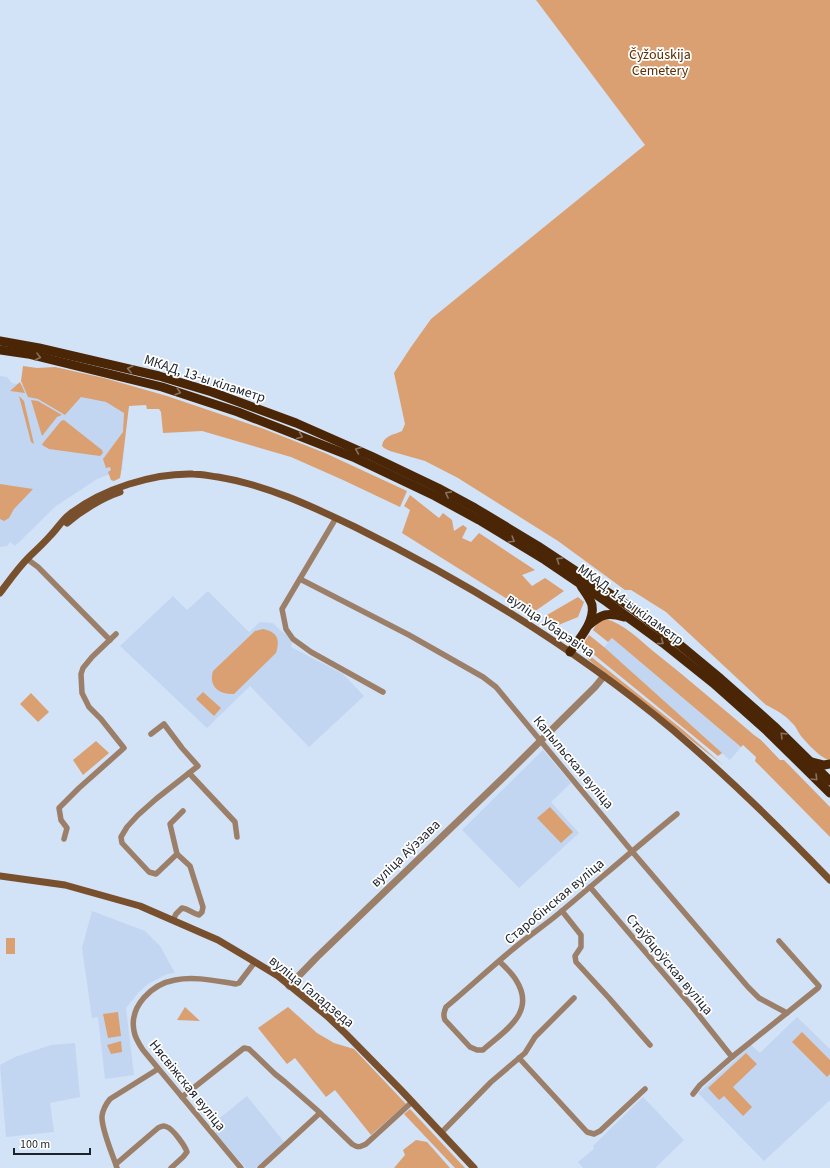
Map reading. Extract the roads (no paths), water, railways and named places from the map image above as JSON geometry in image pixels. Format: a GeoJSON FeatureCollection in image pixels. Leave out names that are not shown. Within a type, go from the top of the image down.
{"type":"FeatureCollection","features":[{"type":"Feature","properties":{"kind":"highway","name":"МКАД, 13-ы кіламетр"},"geometry":{"type":"LineString","coordinates":[[0,341],[39,348],[159,376],[212,392],[296,424],[392,470]]}},
{"type":"Feature","properties":{"kind":"highway","name":"МКАД, 13-ы кіламетр"},"geometry":{"type":"LineString","coordinates":[[0,350],[28,354],[162,387],[238,412],[352,457],[392,470]]}},
{"type":"Feature","properties":{"kind":"highway","name":"МКАД, 14-ы кіламетр"},"geometry":{"type":"LineString","coordinates":[[392,470],[545,560],[630,618],[713,683],[767,731],[830,793]]}},
{"type":"Feature","properties":{"kind":"highway","name":"МКАД, 14-ы кіламетр"},"geometry":{"type":"LineString","coordinates":[[392,470],[475,508],[538,546],[630,607],[680,645],[721,679],[774,726],[830,781]]}},
{"type":"Feature","properties":{"kind":"highway"},"geometry":{"type":"LineString","coordinates":[[570,652],[586,628],[592,615],[592,605],[590,599],[580,583]]}},
{"type":"Feature","properties":{"kind":"highway"},"geometry":{"type":"LineString","coordinates":[[586,628],[602,615],[616,614],[630,618]]}},
{"type":"Feature","properties":{"kind":"highway"},"geometry":{"type":"LineString","coordinates":[[810,762],[824,765],[830,764]]}},
{"type":"Feature","properties":{"kind":"main road","name":"вуліца Убарэвіча"},"geometry":{"type":"LineString","coordinates":[[0,593],[27,559],[52,535],[68,515],[114,489],[140,480],[163,476],[194,474],[206,475],[247,483],[291,498],[336,518],[421,560],[526,622],[604,676],[675,732],[730,781],[830,880]]}},
{"type":"Feature","properties":{"kind":"main road","name":"вуліца Галадзеда"},"geometry":{"type":"LineString","coordinates":[[0,876],[65,885],[175,917],[218,940],[278,976],[327,1016],[346,1034],[474,1168]]}},
{"type":"Feature","properties":{"kind":"street"},"geometry":{"type":"LineString","coordinates":[[336,518],[282,609],[286,630],[293,639],[311,652],[383,692]]}},
{"type":"Feature","properties":{"kind":"street"},"geometry":{"type":"LineString","coordinates":[[27,559],[38,567],[110,640]]}},
{"type":"Feature","properties":{"kind":"street","name":"Капыльская вуліца"},"geometry":{"type":"LineString","coordinates":[[300,579],[409,635],[483,677],[499,691],[748,988],[759,998],[787,1012]]}},
{"type":"Feature","properties":{"kind":"street"},"geometry":{"type":"LineString","coordinates":[[64,839],[67,828],[61,820],[59,808],[124,748],[101,719],[89,707],[82,693],[81,674],[83,668],[92,657],[116,634]]}},
{"type":"Feature","properties":{"kind":"street","name":"вуліца Аўэзава"},"geometry":{"type":"LineString","coordinates":[[289,986],[326,948],[541,740],[604,676]]}},
{"type":"Feature","properties":{"kind":"street"},"geometry":{"type":"LineString","coordinates":[[151,734],[164,724],[198,766],[138,815],[127,827],[121,837],[122,843],[149,872],[156,874],[177,854]]}},
{"type":"Feature","properties":{"kind":"street"},"geometry":{"type":"LineString","coordinates":[[189,774],[235,822],[237,837]]}},
{"type":"Feature","properties":{"kind":"street"},"geometry":{"type":"LineString","coordinates":[[175,917],[182,908],[199,915],[202,912],[202,907],[190,866],[177,854],[170,824],[183,811]]}},
{"type":"Feature","properties":{"kind":"street","name":"Старобінская вуліца"},"geometry":{"type":"LineString","coordinates":[[499,961],[516,980],[523,994],[523,1005],[512,1026],[483,1050],[477,1050],[470,1047],[445,1020],[443,1016],[446,1007],[499,961],[562,912],[677,814]]}},
{"type":"Feature","properties":{"kind":"street","name":"Стаўбцоўская вуліца"},"geometry":{"type":"LineString","coordinates":[[590,887],[693,1008],[732,1057]]}},
{"type":"Feature","properties":{"kind":"street"},"geometry":{"type":"LineString","coordinates":[[562,912],[581,935],[581,948],[576,956],[576,962],[610,998],[650,1045]]}},
{"type":"Feature","properties":{"kind":"street"},"geometry":{"type":"LineString","coordinates":[[693,1094],[700,1085],[732,1057],[787,1012],[816,991],[819,986],[779,941]]}},
{"type":"Feature","properties":{"kind":"street","name":"Нясвіжская вуліца"},"geometry":{"type":"LineString","coordinates":[[241,1168],[143,1050],[134,1032],[133,1021],[136,1009],[141,1001],[157,986],[165,982],[186,978],[236,984],[240,983],[255,962]]}},
{"type":"Feature","properties":{"kind":"street"},"geometry":{"type":"LineString","coordinates":[[441,1133],[491,1082],[525,1052],[536,1037],[574,998]]}},
{"type":"Feature","properties":{"kind":"street"},"geometry":{"type":"LineString","coordinates":[[182,1097],[244,1048],[246,1048],[249,1049],[357,1147],[361,1147],[366,1144],[412,1102]]}},
{"type":"Feature","properties":{"kind":"street"},"geometry":{"type":"LineString","coordinates":[[519,1058],[587,1132],[594,1134],[600,1131],[645,1089]]}},
{"type":"Feature","properties":{"kind":"street"},"geometry":{"type":"LineString","coordinates":[[158,1069],[110,1098],[102,1114],[102,1123],[117,1166],[158,1128],[163,1126],[169,1127],[185,1146],[187,1152],[184,1157],[171,1168]]}},
{"type":"Feature","properties":{"kind":"street"},"geometry":{"type":"LineString","coordinates":[[260,1168],[320,1113]]}},
{"type":"Feature","properties":{"kind":"park label","name":"Čyžoŭskija Cemetery"},"geometry":{"type":"Point","coordinates":[660,62]}}]}
